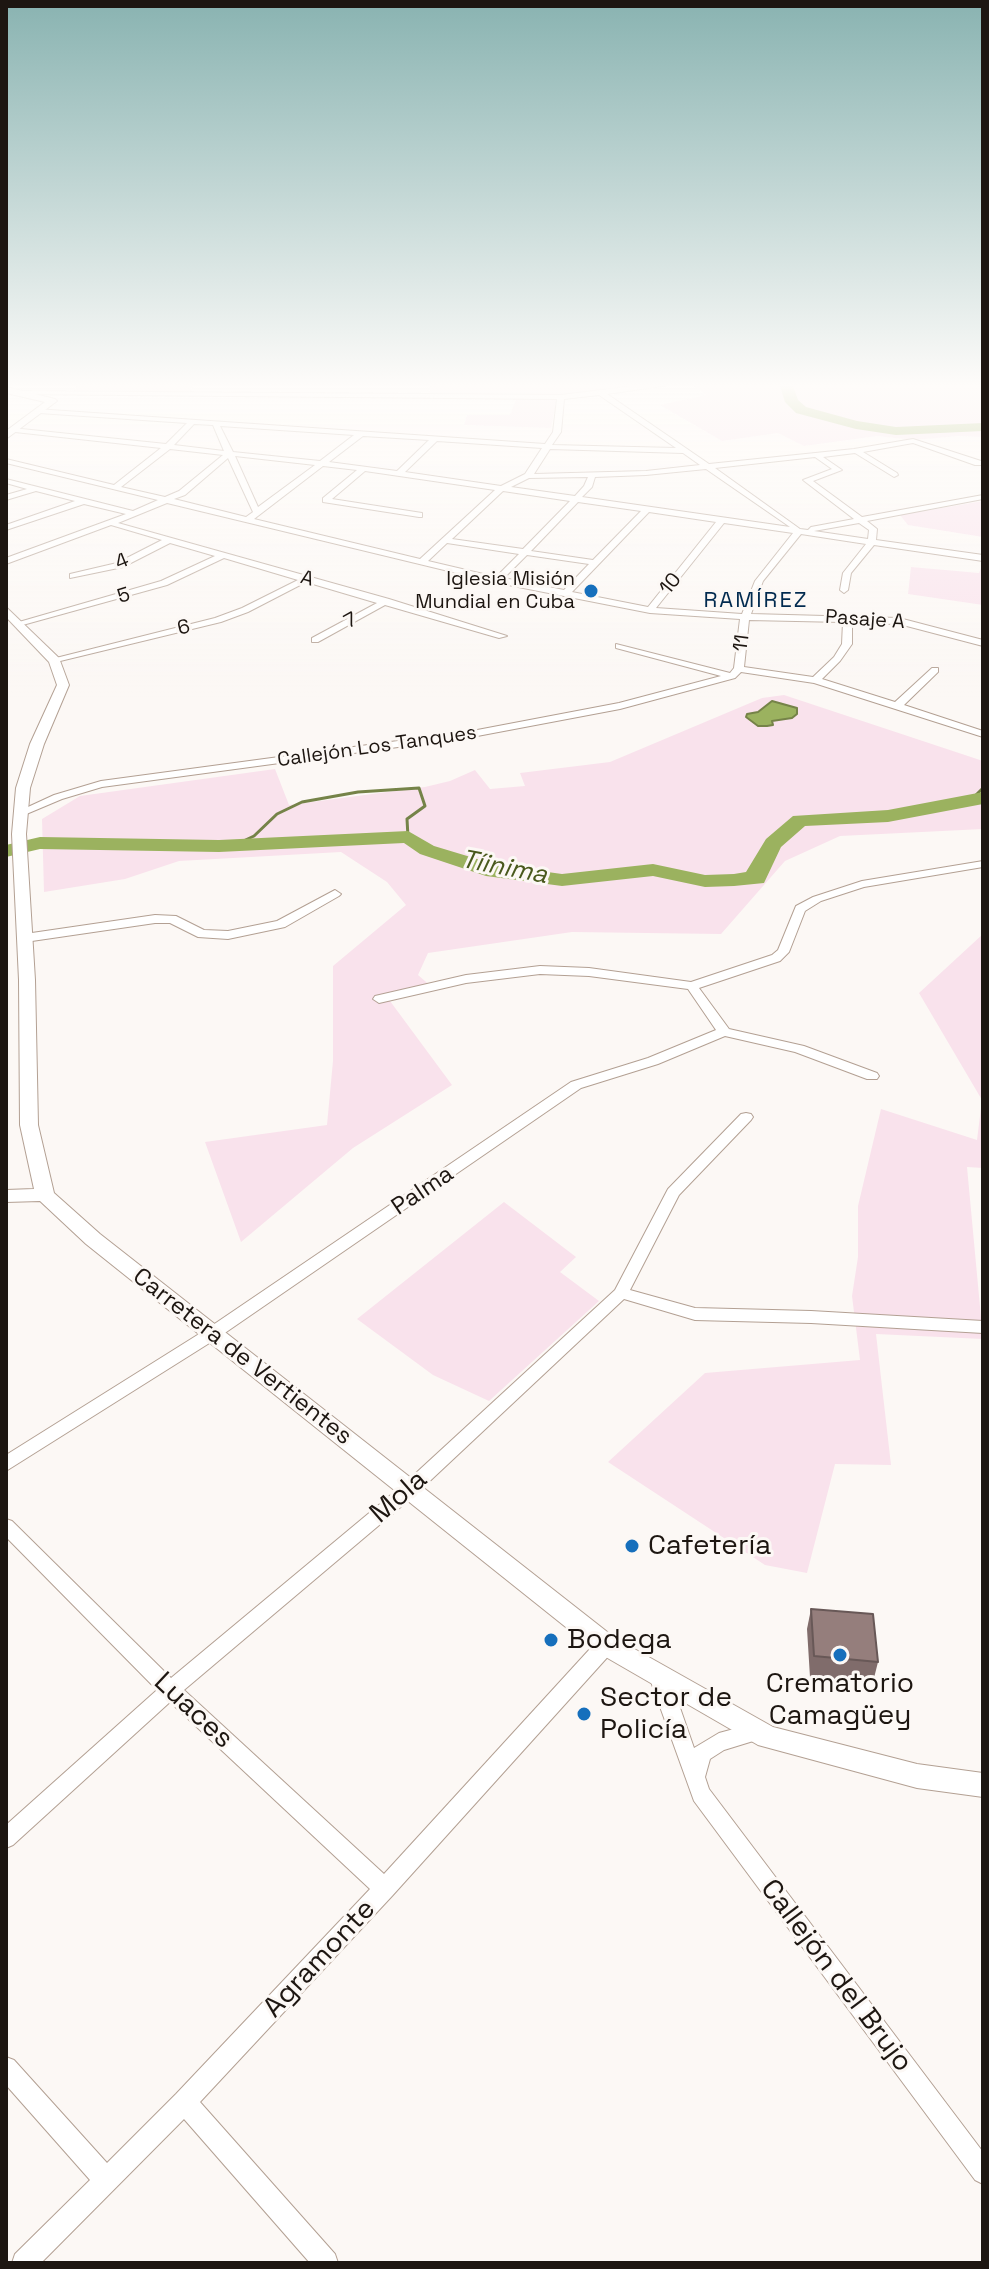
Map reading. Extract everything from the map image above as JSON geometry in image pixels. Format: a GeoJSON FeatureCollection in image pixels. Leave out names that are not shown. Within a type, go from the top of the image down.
{"type":"FeatureCollection","features":[{"type":"Feature","properties":{"kind":"main road"},"geometry":{"type":"LineString","coordinates":[[6,610],[55,661],[63,685],[37,744],[23,788],[19,834],[25,938],[29,1125],[45,1195],[6,1196]]}},
{"type":"Feature","properties":{"kind":"main road","name":"Carretera de Vertientes"},"geometry":{"type":"LineString","coordinates":[[45,1195],[93,1239],[606,1645],[660,1679],[756,1732],[917,1776],[983,1785]]}},
{"type":"Feature","properties":{"kind":"street"},"geometry":{"type":"LineString","coordinates":[[6,498],[35,489],[134,514]]}},
{"type":"Feature","properties":{"kind":"street","name":"Pasaje A"},"geometry":{"type":"LineString","coordinates":[[123,489],[498,580],[650,610],[921,624],[983,643]]}},
{"type":"Feature","properties":{"kind":"street"},"geometry":{"type":"LineString","coordinates":[[6,561],[134,514],[187,489]]}},
{"type":"Feature","properties":{"kind":"street"},"geometry":{"type":"LineString","coordinates":[[246,489],[256,511]]}},
{"type":"Feature","properties":{"kind":"street"},"geometry":{"type":"LineString","coordinates":[[247,520],[286,489]]}},
{"type":"Feature","properties":{"kind":"street"},"geometry":{"type":"LineString","coordinates":[[339,489],[326,500],[419,515]]}},
{"type":"Feature","properties":{"kind":"street"},"geometry":{"type":"LineString","coordinates":[[422,562],[500,489],[983,558]]}},
{"type":"Feature","properties":{"kind":"street"},"geometry":{"type":"LineString","coordinates":[[498,580],[586,489]]}},
{"type":"Feature","properties":{"kind":"street"},"geometry":{"type":"LineString","coordinates":[[740,489],[799,531],[983,497]]}},
{"type":"Feature","properties":{"kind":"street"},"geometry":{"type":"LineString","coordinates":[[820,489],[873,529],[872,542],[847,573],[844,590]]}},
{"type":"Feature","properties":{"kind":"street"},"geometry":{"type":"LineString","coordinates":[[6,528],[84,501]]}},
{"type":"Feature","properties":{"kind":"street"},"geometry":{"type":"LineString","coordinates":[[566,593],[647,509]]}},
{"type":"Feature","properties":{"kind":"street","name":"10"},"geometry":{"type":"LineString","coordinates":[[650,610],[722,520]]}},
{"type":"Feature","properties":{"kind":"street","name":"A"},"geometry":{"type":"LineString","coordinates":[[111,523],[502,636]]}},
{"type":"Feature","properties":{"kind":"street","name":"11"},"geometry":{"type":"LineString","coordinates":[[735,673],[745,617],[759,581],[799,531]]}},
{"type":"Feature","properties":{"kind":"street","name":"4"},"geometry":{"type":"LineString","coordinates":[[73,576],[120,565],[169,540]]}},
{"type":"Feature","properties":{"kind":"street"},"geometry":{"type":"LineString","coordinates":[[445,540],[596,563]]}},
{"type":"Feature","properties":{"kind":"street","name":"5"},"geometry":{"type":"LineString","coordinates":[[22,624],[164,583],[222,556]]}},
{"type":"Feature","properties":{"kind":"street","name":"6"},"geometry":{"type":"LineString","coordinates":[[55,661],[218,620],[306,579]]}},
{"type":"Feature","properties":{"kind":"street","name":"7"},"geometry":{"type":"LineString","coordinates":[[315,640],[386,601]]}},
{"type":"Feature","properties":{"kind":"street"},"geometry":{"type":"LineString","coordinates":[[815,680],[837,659],[847,644],[848,618]]}},
{"type":"Feature","properties":{"kind":"street"},"geometry":{"type":"LineString","coordinates":[[619,646],[735,673],[815,680],[983,734]]}},
{"type":"Feature","properties":{"kind":"street"},"geometry":{"type":"LineString","coordinates":[[897,706],[935,670]]}},
{"type":"Feature","properties":{"kind":"street","name":"Callejón Los Tanques"},"geometry":{"type":"LineString","coordinates":[[20,813],[101,784],[472,734],[620,706],[735,673]]}},
{"type":"Feature","properties":{"kind":"street"},"geometry":{"type":"LineString","coordinates":[[379,999],[458,981],[540,970],[589,972],[692,986],[776,958],[783,952],[800,909],[817,899],[862,884],[983,864]]}},
{"type":"Feature","properties":{"kind":"street"},"geometry":{"type":"LineString","coordinates":[[25,938],[155,919],[172,919],[202,934],[228,935],[281,924],[335,894]]}},
{"type":"Feature","properties":{"kind":"street"},"geometry":{"type":"LineString","coordinates":[[692,986],[724,1032],[799,1049],[872,1076]]}},
{"type":"Feature","properties":{"kind":"street","name":"Palma"},"geometry":{"type":"LineString","coordinates":[[6,1464],[213,1333],[576,1085],[653,1061],[724,1032]]}},
{"type":"Feature","properties":{"kind":"street","name":"Mola"},"geometry":{"type":"LineString","coordinates":[[6,1838],[170,1690],[410,1489],[621,1293],[673,1192],[746,1117]]}},
{"type":"Feature","properties":{"kind":"street"},"geometry":{"type":"LineString","coordinates":[[621,1293],[695,1314],[983,1327]]}},
{"type":"Feature","properties":{"kind":"street","name":"Luaces"},"geometry":{"type":"LineString","coordinates":[[6,1526],[170,1690],[385,1889]]}},
{"type":"Feature","properties":{"kind":"street","name":"Agramonte"},"geometry":{"type":"LineString","coordinates":[[24,2263],[184,2102],[385,1889],[606,1645]]}},
{"type":"Feature","properties":{"kind":"street","name":"Callejón del Brujo"},"geometry":{"type":"LineString","coordinates":[[660,1679],[701,1794],[983,2172]]}},
{"type":"Feature","properties":{"kind":"street"},"geometry":{"type":"LineString","coordinates":[[695,1777],[702,1753],[719,1742],[756,1732]]}},
{"type":"Feature","properties":{"kind":"street"},"geometry":{"type":"LineString","coordinates":[[6,2068],[106,2180]]}},
{"type":"Feature","properties":{"kind":"street"},"geometry":{"type":"LineString","coordinates":[[184,2102],[326,2263]]}},
{"type":"Feature","properties":{"kind":"shaded area"},"geometry":{"type":"Polygon","coordinates":[[[983,501],[983,537],[908,525],[900,515],[983,501]]]}},
{"type":"Feature","properties":{"kind":"shaded area"},"geometry":{"type":"Polygon","coordinates":[[[983,563],[983,605],[908,594],[911,567],[979,573],[983,563]]]}},
{"type":"Feature","properties":{"kind":"shaded area"},"geometry":{"type":"Polygon","coordinates":[[[784,695],[983,761],[983,829],[840,836],[785,861],[721,934],[572,932],[428,953],[418,975],[433,988],[390,1001],[452,1085],[353,1148],[241,1242],[205,1142],[327,1125],[333,1061],[333,966],[406,905],[387,882],[341,852],[179,861],[125,879],[44,892],[42,819],[80,796],[275,769],[289,805],[425,787],[475,770],[490,789],[525,786],[520,773],[610,762],[762,698],[784,695]]]}},
{"type":"Feature","properties":{"kind":"shaded area"},"geometry":{"type":"Polygon","coordinates":[[[772,701],[797,708],[797,714],[792,718],[772,721],[773,725],[767,726],[758,726],[746,717],[758,712],[772,701]]]}},
{"type":"Feature","properties":{"kind":"shaded area"},"geometry":{"type":"Polygon","coordinates":[[[983,934],[983,1168],[967,1167],[983,1339],[876,1334],[891,1465],[835,1464],[807,1573],[765,1565],[608,1462],[705,1373],[860,1360],[852,1296],[858,1257],[858,1206],[881,1109],[977,1140],[982,1100],[919,993],[983,934]]]}},
{"type":"Feature","properties":{"kind":"shaded area"},"geometry":{"type":"Polygon","coordinates":[[[504,1202],[576,1257],[560,1272],[599,1301],[489,1401],[433,1375],[357,1319],[504,1202]]]}},
{"type":"Feature","properties":{"kind":"building"},"geometry":{"type":"Polygon","coordinates":[[[811,1609],[873,1614],[878,1662],[814,1656],[811,1609]]]}},
{"type":"Feature","properties":{"kind":"waterway"},"geometry":{"type":"LineString","coordinates":[[237,844],[254,836],[277,814],[302,802],[358,792],[419,788],[425,806],[407,819],[408,837]]}},
{"type":"Feature","properties":{"kind":"waterway","name":"Tíinima"},"geometry":{"type":"LineString","coordinates":[[974,797],[983,788]]}},
{"type":"Feature","properties":{"kind":"waterway","name":"Tíinima"},"geometry":{"type":"LineString","coordinates":[[6,851],[40,843],[219,846],[408,837],[427,850],[494,871],[562,880],[653,870],[705,881],[734,880],[756,878],[758,867],[773,843],[800,820],[888,816],[983,798]]}},
{"type":"Feature","properties":{"kind":"place","name":"Iglesia Misión Mundial en Cuba"},"geometry":{"type":"Point","coordinates":[591,591]}},
{"type":"Feature","properties":{"kind":"place","name":"Cafetería"},"geometry":{"type":"Point","coordinates":[632,1546]}},
{"type":"Feature","properties":{"kind":"place","name":"Bodega"},"geometry":{"type":"Point","coordinates":[551,1640]}},
{"type":"Feature","properties":{"kind":"place","name":"Crematorio Camagüey"},"geometry":{"type":"Point","coordinates":[840,1655]}},
{"type":"Feature","properties":{"kind":"place","name":"Sector de Policía"},"geometry":{"type":"Point","coordinates":[584,1714]}},
{"type":"Feature","properties":{"kind":"district","name":"RAMÍREZ"},"geometry":{"type":"Point","coordinates":[756,601]}}]}
